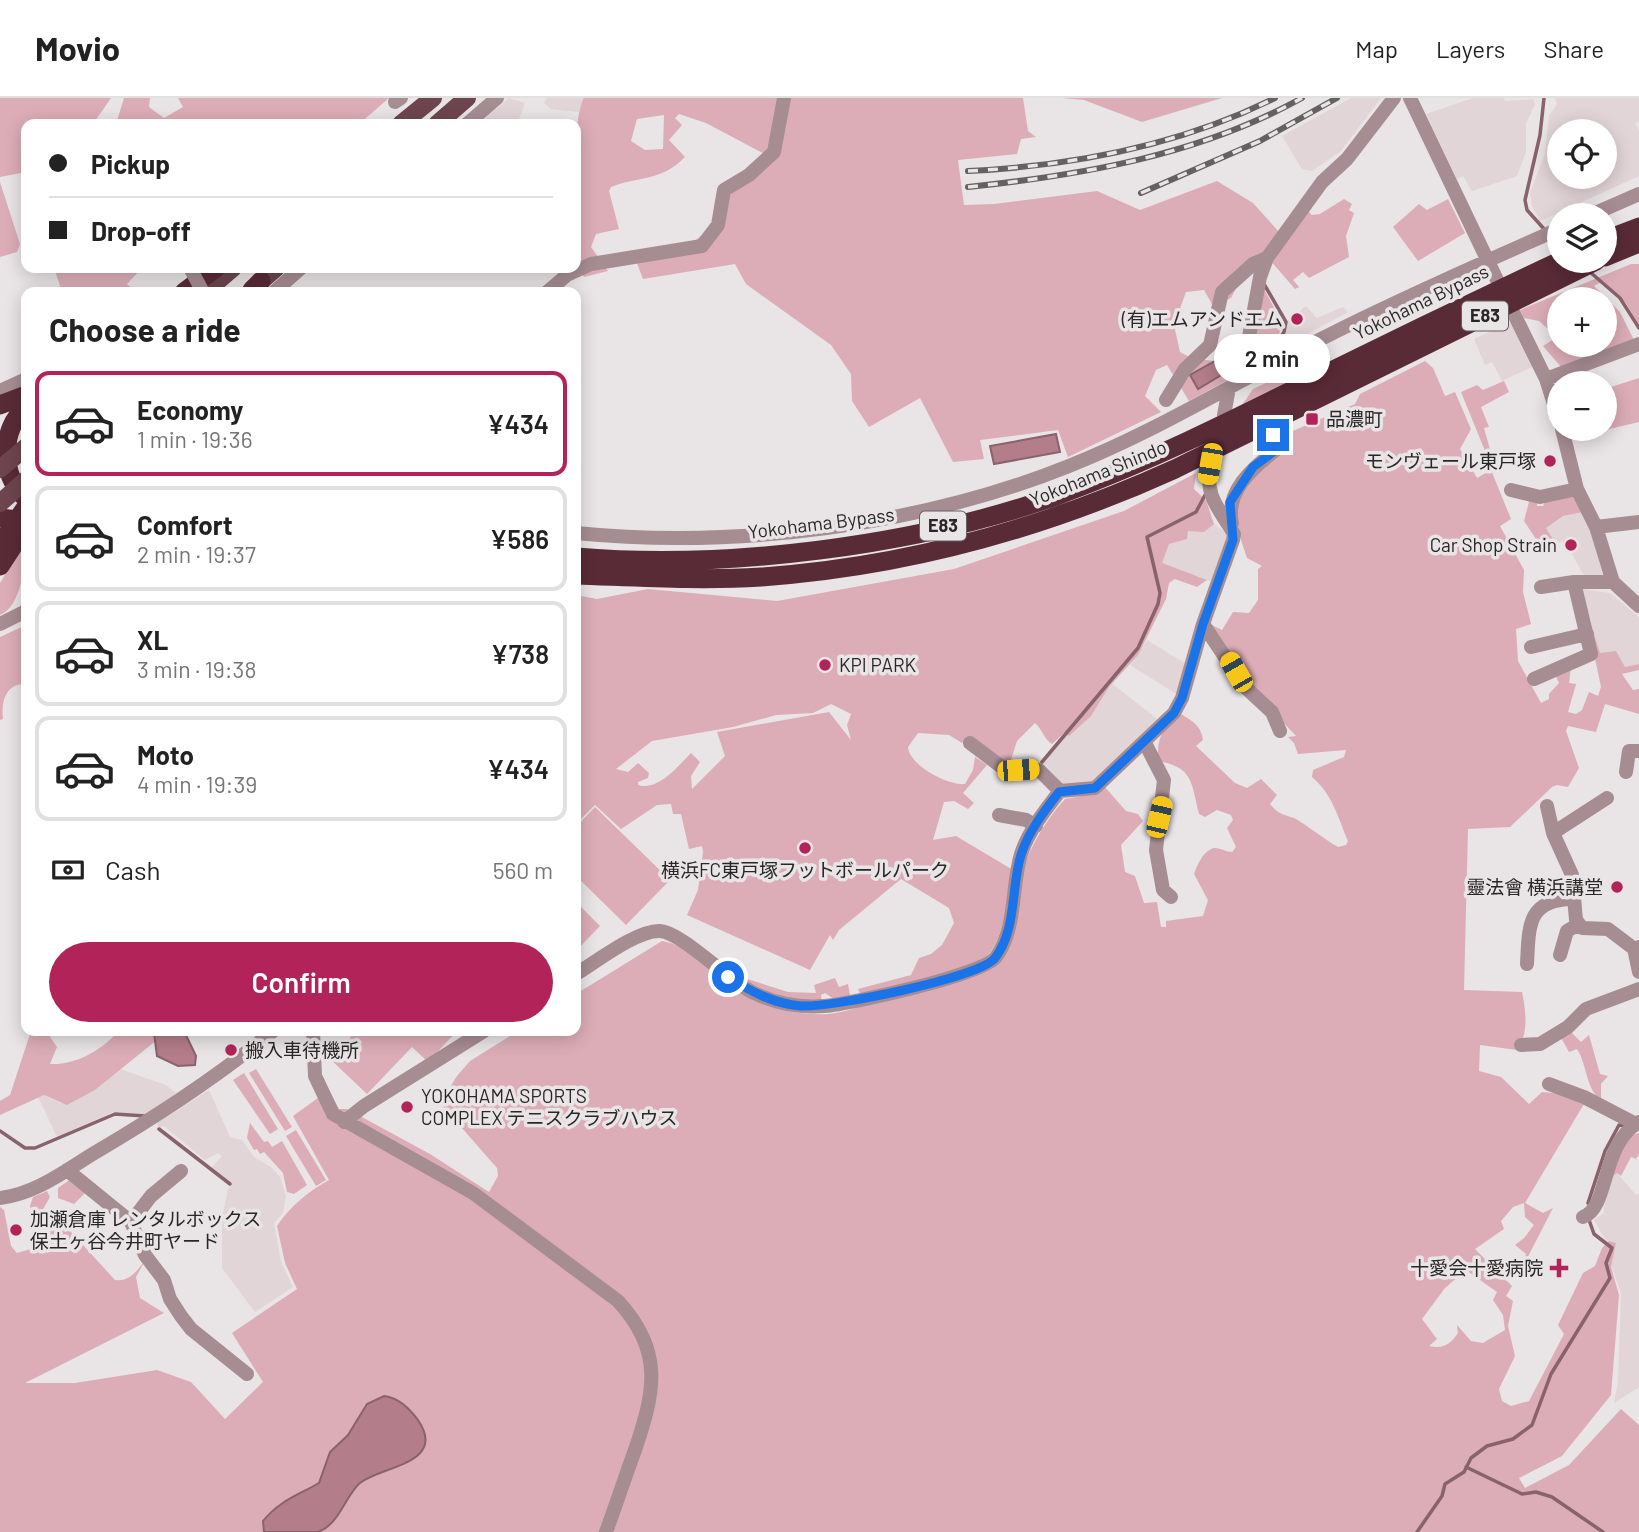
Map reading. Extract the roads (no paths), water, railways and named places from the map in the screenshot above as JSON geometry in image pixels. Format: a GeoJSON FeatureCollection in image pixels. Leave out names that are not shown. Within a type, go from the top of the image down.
{"type":"FeatureCollection","features":[{"type":"Feature","properties":{"kind":"highway"},"geometry":{"type":"LineString","coordinates":[[1617,236],[1639,228]]}},
{"type":"Feature","properties":{"kind":"highway"},"geometry":{"type":"LineString","coordinates":[[1617,252],[1639,243]]}},
{"type":"Feature","properties":{"kind":"highway","name":"Yokohama Bypass"},"geometry":{"type":"LineString","coordinates":[[581,557],[664,559],[789,552],[876,540],[989,516],[1053,497],[1170,451],[1547,267]]}},
{"type":"Feature","properties":{"kind":"highway"},"geometry":{"type":"LineString","coordinates":[[191,287],[209,273]]}},
{"type":"Feature","properties":{"kind":"highway","name":"Yokohama Shindo"},"geometry":{"type":"LineString","coordinates":[[581,575],[694,579],[761,577],[832,569],[960,545],[1029,525],[1129,489],[1175,468],[1572,273]]}},
{"type":"Feature","properties":{"kind":"highway"},"geometry":{"type":"LineString","coordinates":[[0,405],[21,397]]}},
{"type":"Feature","properties":{"kind":"highway"},"geometry":{"type":"LineString","coordinates":[[21,412],[9,423],[0,447],[9,483],[21,494]]}},
{"type":"Feature","properties":{"kind":"highway"},"geometry":{"type":"LineString","coordinates":[[0,503],[21,506]]}},
{"type":"Feature","properties":{"kind":"highway"},"geometry":{"type":"LineString","coordinates":[[1,558],[21,517]]}},
{"type":"Feature","properties":{"kind":"highway"},"geometry":{"type":"LineString","coordinates":[[0,518],[21,520]]}},
{"type":"Feature","properties":{"kind":"highway"},"geometry":{"type":"LineString","coordinates":[[1,558],[21,532]]}},
{"type":"Feature","properties":{"kind":"main road"},"geometry":{"type":"LineString","coordinates":[[407,119],[433,98]]}},
{"type":"Feature","properties":{"kind":"main road"},"geometry":{"type":"LineString","coordinates":[[443,119],[467,98]]}},
{"type":"Feature","properties":{"kind":"main road"},"geometry":{"type":"LineString","coordinates":[[210,287],[227,273]]}},
{"type":"Feature","properties":{"kind":"main road"},"geometry":{"type":"LineString","coordinates":[[260,287],[272,273]]}},
{"type":"Feature","properties":{"kind":"main road"},"geometry":{"type":"LineString","coordinates":[[0,469],[21,451]]}},
{"type":"Feature","properties":{"kind":"main road"},"geometry":{"type":"LineString","coordinates":[[0,503],[21,484]]}},
{"type":"Feature","properties":{"kind":"street"},"geometry":{"type":"LineString","coordinates":[[581,269],[591,264],[702,246],[718,225],[721,194],[774,152],[783,98]]}},
{"type":"Feature","properties":{"kind":"street"},"geometry":{"type":"LineString","coordinates":[[1248,377],[1245,359],[1260,277],[1267,258],[1322,182],[1347,159],[1394,98]]}},
{"type":"Feature","properties":{"kind":"street"},"geometry":{"type":"LineString","coordinates":[[1410,98],[1497,280]]}},
{"type":"Feature","properties":{"kind":"street"},"geometry":{"type":"LineString","coordinates":[[473,119],[495,100]]}},
{"type":"Feature","properties":{"kind":"street"},"geometry":{"type":"LineString","coordinates":[[1617,204],[1639,194]]}},
{"type":"Feature","properties":{"kind":"street"},"geometry":{"type":"LineString","coordinates":[[581,533],[745,535],[909,513],[974,498],[1068,467],[1140,435],[1328,335],[1547,234]]}},
{"type":"Feature","properties":{"kind":"street"},"geometry":{"type":"LineString","coordinates":[[1166,400],[1185,369],[1210,345],[1222,292],[1252,264],[1267,258]]}},
{"type":"Feature","properties":{"kind":"street"},"geometry":{"type":"LineString","coordinates":[[262,287],[292,273]]}},
{"type":"Feature","properties":{"kind":"street"},"geometry":{"type":"LineString","coordinates":[[553,287],[571,273]]}},
{"type":"Feature","properties":{"kind":"street"},"geometry":{"type":"LineString","coordinates":[[1513,312],[1547,382]]}},
{"type":"Feature","properties":{"kind":"street"},"geometry":{"type":"LineString","coordinates":[[1546,379],[1639,344]]}},
{"type":"Feature","properties":{"kind":"street"},"geometry":{"type":"LineString","coordinates":[[0,391],[21,381]]}},
{"type":"Feature","properties":{"kind":"street"},"geometry":{"type":"LineString","coordinates":[[1224,415],[1229,388]]}},
{"type":"Feature","properties":{"kind":"street"},"geometry":{"type":"LineString","coordinates":[[581,971],[642,935],[660,931],[682,940],[751,991],[799,1006],[825,1006],[951,978],[983,967],[995,958],[1009,921],[1021,854],[1035,826],[1059,792],[1095,788],[1174,713],[1182,698],[1203,624],[1234,534],[1230,502],[1253,467],[1276,450],[1273,435]]}},
{"type":"Feature","properties":{"kind":"street"},"geometry":{"type":"LineString","coordinates":[[1565,441],[1577,489],[1595,527],[1614,582],[1639,606]]}},
{"type":"Feature","properties":{"kind":"street"},"geometry":{"type":"LineString","coordinates":[[1210,464],[1207,484],[1209,494],[1234,534]]}},
{"type":"Feature","properties":{"kind":"street"},"geometry":{"type":"LineString","coordinates":[[1511,490],[1540,496],[1577,489]]}},
{"type":"Feature","properties":{"kind":"street"},"geometry":{"type":"LineString","coordinates":[[1595,527],[1639,522]]}},
{"type":"Feature","properties":{"kind":"street"},"geometry":{"type":"LineString","coordinates":[[1541,587],[1574,582],[1614,582]]}},
{"type":"Feature","properties":{"kind":"street"},"geometry":{"type":"LineString","coordinates":[[1534,679],[1591,654],[1574,582]]}},
{"type":"Feature","properties":{"kind":"street"},"geometry":{"type":"LineString","coordinates":[[0,624],[21,614]]}},
{"type":"Feature","properties":{"kind":"street"},"geometry":{"type":"LineString","coordinates":[[1203,624],[1245,687],[1272,712],[1280,731]]}},
{"type":"Feature","properties":{"kind":"street"},"geometry":{"type":"LineString","coordinates":[[1531,647],[1587,634]]}},
{"type":"Feature","properties":{"kind":"street"},"geometry":{"type":"LineString","coordinates":[[970,743],[1007,771],[1039,770],[1059,792]]}},
{"type":"Feature","properties":{"kind":"street"},"geometry":{"type":"LineString","coordinates":[[1145,743],[1164,780],[1156,850],[1163,890],[1171,897]]}},
{"type":"Feature","properties":{"kind":"street"},"geometry":{"type":"LineString","coordinates":[[1626,772],[1629,751],[1639,751]]}},
{"type":"Feature","properties":{"kind":"street"},"geometry":{"type":"LineString","coordinates":[[1553,833],[1607,798]]}},
{"type":"Feature","properties":{"kind":"street"},"geometry":{"type":"LineString","coordinates":[[1547,806],[1553,833],[1572,875],[1572,899],[1579,924],[1582,928],[1608,929],[1638,949],[1639,972]]}},
{"type":"Feature","properties":{"kind":"street"},"geometry":{"type":"LineString","coordinates":[[999,816],[1026,820],[1035,826]]}},
{"type":"Feature","properties":{"kind":"street"},"geometry":{"type":"LineString","coordinates":[[1527,964],[1528,938],[1534,912],[1541,904],[1572,899]]}},
{"type":"Feature","properties":{"kind":"street"},"geometry":{"type":"LineString","coordinates":[[1560,954],[1567,931],[1579,924]]}},
{"type":"Feature","properties":{"kind":"street"},"geometry":{"type":"LineString","coordinates":[[1521,1045],[1540,1044],[1568,1027],[1586,1009],[1639,989]]}},
{"type":"Feature","properties":{"kind":"street"},"geometry":{"type":"LineString","coordinates":[[0,1198],[31,1190],[168,1110],[222,1073],[267,1036]]}},
{"type":"Feature","properties":{"kind":"street"},"geometry":{"type":"LineString","coordinates":[[313,1036],[313,1059],[320,1089],[333,1114],[416,1158],[473,1193],[618,1301],[635,1319],[647,1342],[652,1367],[652,1388],[648,1411],[606,1532]]}},
{"type":"Feature","properties":{"kind":"street"},"geometry":{"type":"LineString","coordinates":[[344,1122],[375,1099],[476,1036]]}},
{"type":"Feature","properties":{"kind":"street"},"geometry":{"type":"LineString","coordinates":[[1549,1084],[1584,1097],[1633,1126],[1611,1155],[1598,1202],[1586,1216]]}},
{"type":"Feature","properties":{"kind":"street"},"geometry":{"type":"LineString","coordinates":[[67,1170],[131,1222],[145,1255],[164,1280],[170,1298],[181,1316],[191,1329],[247,1374]]}},
{"type":"Feature","properties":{"kind":"street"},"geometry":{"type":"LineString","coordinates":[[131,1222],[151,1196],[181,1171]]}},
{"type":"Feature","properties":{"kind":"waterway"},"geometry":{"type":"LineString","coordinates":[[1544,98],[1540,135],[1525,200],[1527,210],[1545,230]]}},
{"type":"Feature","properties":{"kind":"waterway"},"geometry":{"type":"LineString","coordinates":[[1591,273],[1620,298],[1639,328]]}},
{"type":"Feature","properties":{"kind":"waterway"},"geometry":{"type":"LineString","coordinates":[[1264,284],[1286,322],[1284,332],[1271,352]]}},
{"type":"Feature","properties":{"kind":"waterway"},"geometry":{"type":"LineString","coordinates":[[1042,762],[1138,648],[1158,604],[1160,593],[1147,537],[1196,512],[1205,495]]}},
{"type":"Feature","properties":{"kind":"waterway"},"geometry":{"type":"LineString","coordinates":[[0,1131],[25,1148],[35,1148],[115,1114],[145,1116]]}},
{"type":"Feature","properties":{"kind":"waterway"},"geometry":{"type":"LineString","coordinates":[[1588,1203],[1605,1151],[1619,1125],[1625,1126]]}},
{"type":"Feature","properties":{"kind":"waterway"},"geometry":{"type":"LineString","coordinates":[[159,1129],[230,1184]]}},
{"type":"Feature","properties":{"kind":"waterway"},"geometry":{"type":"LineString","coordinates":[[1417,1532],[1442,1496],[1445,1484],[1464,1472],[1471,1458],[1487,1446],[1513,1439],[1532,1425],[1551,1374],[1610,1278],[1606,1263],[1612,1248],[1594,1234],[1588,1217]]}},
{"type":"Feature","properties":{"kind":"waterway"},"geometry":{"type":"LineString","coordinates":[[1466,1467],[1522,1494],[1536,1492],[1552,1497],[1603,1532]]}},
{"type":"Feature","properties":{"kind":"railway"},"geometry":{"type":"LineString","coordinates":[[968,171],[1047,164],[1125,150],[1202,129],[1275,98]]}},
{"type":"Feature","properties":{"kind":"railway"},"geometry":{"type":"LineString","coordinates":[[968,187],[1054,176],[1140,159],[1223,134],[1302,98]]}},
{"type":"Feature","properties":{"kind":"railway"},"geometry":{"type":"LineString","coordinates":[[1141,193],[1260,141],[1337,98]]}},
{"type":"Feature","properties":{"kind":"place","name":"(有)エムアンドエム"},"geometry":{"type":"Point","coordinates":[1297,319]}},
{"type":"Feature","properties":{"kind":"place","name":"品濃町"},"geometry":{"type":"Point","coordinates":[1312,419]}},
{"type":"Feature","properties":{"kind":"place","name":"モンヴェール東戸塚"},"geometry":{"type":"Point","coordinates":[1550,461]}},
{"type":"Feature","properties":{"kind":"place","name":"Car Shop Strain"},"geometry":{"type":"Point","coordinates":[1571,545]}},
{"type":"Feature","properties":{"kind":"place","name":"KPI PARK"},"geometry":{"type":"Point","coordinates":[825,665]}},
{"type":"Feature","properties":{"kind":"place","name":"横浜FC東戸塚フットボールパーク"},"geometry":{"type":"Point","coordinates":[805,848]}},
{"type":"Feature","properties":{"kind":"place","name":"靈法會 横浜講堂"},"geometry":{"type":"Point","coordinates":[1617,887]}},
{"type":"Feature","properties":{"kind":"place","name":"搬入車待機所"},"geometry":{"type":"Point","coordinates":[231,1050]}},
{"type":"Feature","properties":{"kind":"place","name":"YOKOHAMA SPORTS COMPLEX テニスクラブハウス"},"geometry":{"type":"Point","coordinates":[407,1107]}},
{"type":"Feature","properties":{"kind":"place","name":"加瀬倉庫 レンタルボックス 保土ヶ谷今井町ヤード"},"geometry":{"type":"Point","coordinates":[16,1230]}},
{"type":"Feature","properties":{"kind":"place","name":"十愛会十愛病院"},"geometry":{"type":"Point","coordinates":[1559,1268]}}]}
